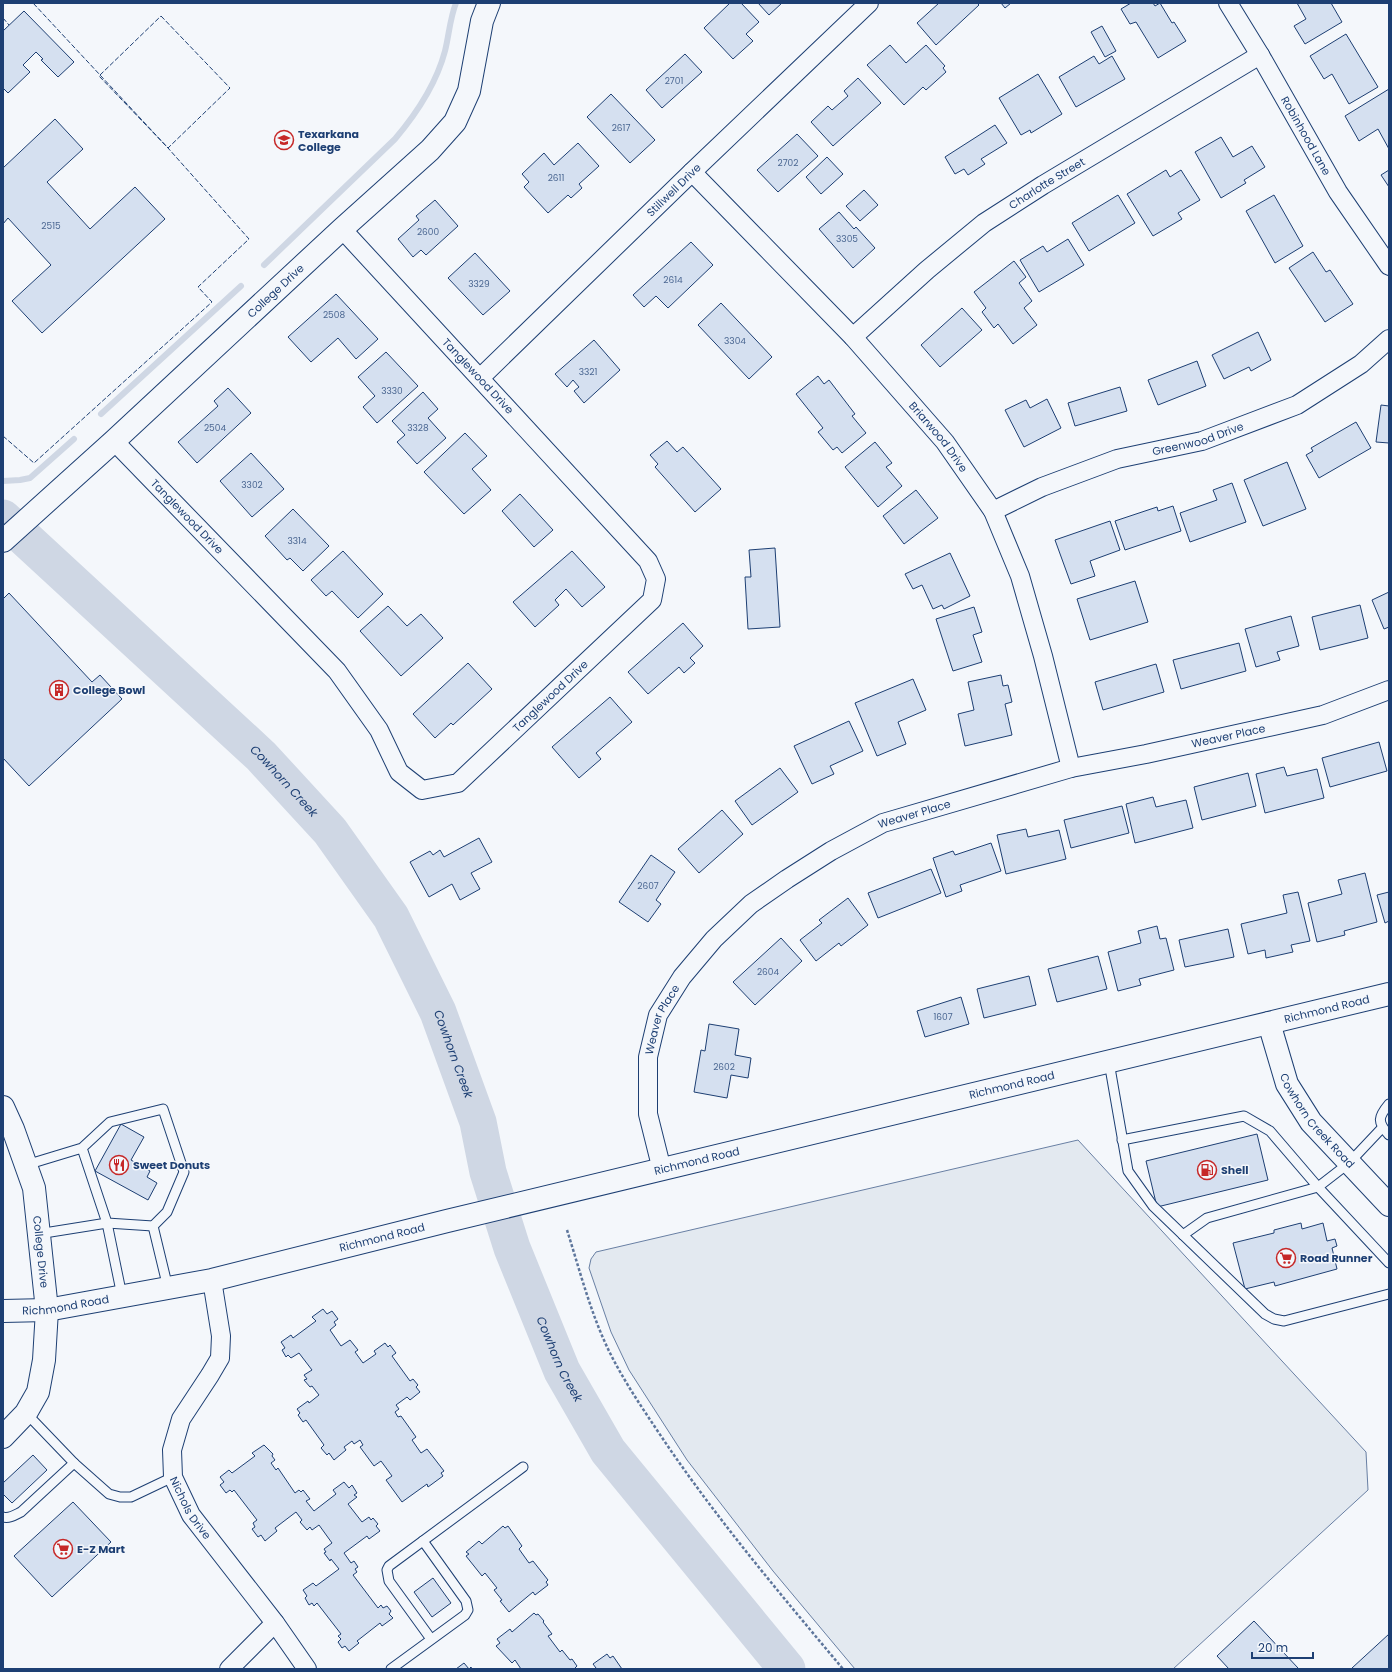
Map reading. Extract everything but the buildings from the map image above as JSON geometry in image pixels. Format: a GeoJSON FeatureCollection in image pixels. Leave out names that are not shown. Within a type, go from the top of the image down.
{"type":"FeatureCollection","features":[{"type":"Feature","properties":{"kind":"main road","name":"College Drive"},"geometry":{"type":"LineString","coordinates":[[3,541],[114,441],[342,229],[430,150],[455,122],[469,91],[482,21],[489,3]]}},
{"type":"Feature","properties":{"kind":"main road","name":"Richmond Road"},"geometry":{"type":"LineString","coordinates":[[3,1312],[47,1310],[212,1280],[447,1221],[1389,994]]}},
{"type":"Feature","properties":{"kind":"main road","name":"Cowhorn Creek Road"},"geometry":{"type":"LineString","coordinates":[[1269,1023],[1287,1084],[1311,1122],[1389,1205]]}},
{"type":"Feature","properties":{"kind":"main road","name":"College Drive"},"geometry":{"type":"LineString","coordinates":[[3,1107],[13,1128],[34,1188],[47,1310],[44,1360],[38,1392],[26,1413],[3,1437]]}},
{"type":"Feature","properties":{"kind":"street","name":"Stillwell Drive"},"geometry":{"type":"LineString","coordinates":[[480,378],[869,3]]}},
{"type":"Feature","properties":{"kind":"street","name":"Robinhood Lane"},"geometry":{"type":"LineString","coordinates":[[1228,3],[1260,55],[1338,192],[1389,266]]}},
{"type":"Feature","properties":{"kind":"street","name":"Charlotte Street"},"geometry":{"type":"LineString","coordinates":[[853,338],[927,270],[984,223],[1043,185],[1260,55]]}},
{"type":"Feature","properties":{"kind":"street","name":"Briarwood Drive"},"geometry":{"type":"LineString","coordinates":[[692,172],[853,338],[945,442],[993,511],[1020,576],[1044,656],[1071,768]]}},
{"type":"Feature","properties":{"kind":"street","name":"Tanglewood Drive"},"geometry":{"type":"LineString","coordinates":[[114,441],[337,672],[379,730],[399,772],[422,790],[458,783],[652,600],[656,579],[648,561],[342,229]]}},
{"type":"Feature","properties":{"kind":"street","name":"Greenwood Drive"},"geometry":{"type":"LineString","coordinates":[[993,511],[1042,487],[1117,459],[1202,441],[1297,405],[1361,364],[1389,339]]}},
{"type":"Feature","properties":{"kind":"street","name":"Weaver Place"},"geometry":{"type":"LineString","coordinates":[[662,1170],[648,1114],[648,1056],[658,1015],[682,977],[714,939],[750,904],[787,879],[831,851],[883,823],[1071,768],[1146,754],[1323,715],[1389,690]]}},
{"type":"Feature","properties":{"kind":"street","name":"Nichols Drive"},"geometry":{"type":"LineString","coordinates":[[212,1280],[221,1336],[220,1358],[181,1419],[172,1450],[173,1478],[191,1515],[275,1623],[307,1669]]}},
{"type":"Feature","properties":{"kind":"street"},"geometry":{"type":"LineString","coordinates":[[229,1669],[275,1623]]}},
{"type":"Feature","properties":{"kind":"lane"},"geometry":{"type":"LineString","coordinates":[[1109,1062],[1128,1171],[1153,1206],[1265,1314],[1274,1319],[1284,1320],[1389,1294]]}},
{"type":"Feature","properties":{"kind":"lane"},"geometry":{"type":"LineString","coordinates":[[1389,1104],[1381,1113],[1380,1120],[1382,1128],[1389,1135]]}},
{"type":"Feature","properties":{"kind":"lane"},"geometry":{"type":"LineString","coordinates":[[26,1165],[82,1148],[110,1122],[163,1109],[184,1172],[167,1212],[153,1226],[107,1223],[38,1234]]}},
{"type":"Feature","properties":{"kind":"lane"},"geometry":{"type":"LineString","coordinates":[[1122,1140],[1244,1116],[1270,1131],[1318,1187],[1389,1263]]}},
{"type":"Feature","properties":{"kind":"lane"},"geometry":{"type":"LineString","coordinates":[[1183,1235],[1207,1218],[1318,1187],[1349,1163],[1382,1128]]}},
{"type":"Feature","properties":{"kind":"lane"},"geometry":{"type":"LineString","coordinates":[[82,1148],[107,1223],[122,1296]]}},
{"type":"Feature","properties":{"kind":"lane"},"geometry":{"type":"LineString","coordinates":[[153,1226],[168,1288]]}},
{"type":"Feature","properties":{"kind":"lane"},"geometry":{"type":"LineString","coordinates":[[26,1413],[74,1463],[109,1494],[120,1497],[130,1497],[173,1478]]}},
{"type":"Feature","properties":{"kind":"lane"},"geometry":{"type":"LineString","coordinates":[[3,1517],[6,1518],[21,1512],[74,1463]]}},
{"type":"Feature","properties":{"kind":"lane"},"geometry":{"type":"LineString","coordinates":[[431,1639],[389,1581],[387,1570],[389,1566],[523,1467]]}},
{"type":"Feature","properties":{"kind":"lane"},"geometry":{"type":"LineString","coordinates":[[391,1669],[465,1614],[468,1610],[466,1601],[423,1541]]}},
{"type":"Feature","properties":{"kind":"path"},"geometry":{"type":"LineString","coordinates":[[567,1230],[593,1311],[609,1352],[638,1402],[689,1476],[756,1564],[843,1669]]}},
{"type":"Feature","properties":{"kind":"shaded area"},"geometry":{"type":"Polygon","coordinates":[[[1078,1140],[1366,1452],[1368,1490],[1173,1669],[855,1669],[773,1571],[687,1460],[629,1370],[611,1332],[589,1268],[591,1259],[596,1252],[1078,1140]]]}},
{"type":"Feature","properties":{"kind":"waterway"},"geometry":{"type":"LineString","coordinates":[[264,265],[395,139],[411,119],[431,87],[441,63],[456,3]]}},
{"type":"Feature","properties":{"kind":"waterway"},"geometry":{"type":"LineString","coordinates":[[101,414],[241,286]]}},
{"type":"Feature","properties":{"kind":"waterway"},"geometry":{"type":"LineString","coordinates":[[3,481],[30,478],[74,439]]}},
{"type":"Feature","properties":{"kind":"waterway","name":"Cowhorn Creek"},"geometry":{"type":"LineString","coordinates":[[3,518],[261,756],[330,831],[391,917],[438,1012],[478,1122],[488,1172],[512,1248],[562,1371],[608,1451],[787,1669]]}},
{"type":"Feature","properties":{"kind":"fence"},"geometry":{"type":"LineString","coordinates":[[3,436],[34,463],[212,302],[198,287],[249,239],[168,148],[33,3]]}},
{"type":"Feature","properties":{"kind":"fence"},"geometry":{"type":"LineString","coordinates":[[161,16],[230,88],[168,148],[99,76],[161,16]]}},
{"type":"Feature","properties":{"kind":"fence"},"geometry":{"type":"LineString","coordinates":[[3,18],[9,25]]}},
{"type":"Feature","properties":{"kind":"place","name":"Texarkana College"},"geometry":{"type":"Point","coordinates":[284,140]}},
{"type":"Feature","properties":{"kind":"place","name":"College Bowl"},"geometry":{"type":"Point","coordinates":[59,690]}},
{"type":"Feature","properties":{"kind":"place","name":"Sweet Donuts"},"geometry":{"type":"Point","coordinates":[119,1165]}},
{"type":"Feature","properties":{"kind":"place","name":"Shell"},"geometry":{"type":"Point","coordinates":[1207,1170]}},
{"type":"Feature","properties":{"kind":"place","name":"Road Runner"},"geometry":{"type":"Point","coordinates":[1286,1258]}},
{"type":"Feature","properties":{"kind":"place","name":"E-Z Mart"},"geometry":{"type":"Point","coordinates":[63,1549]}}]}
